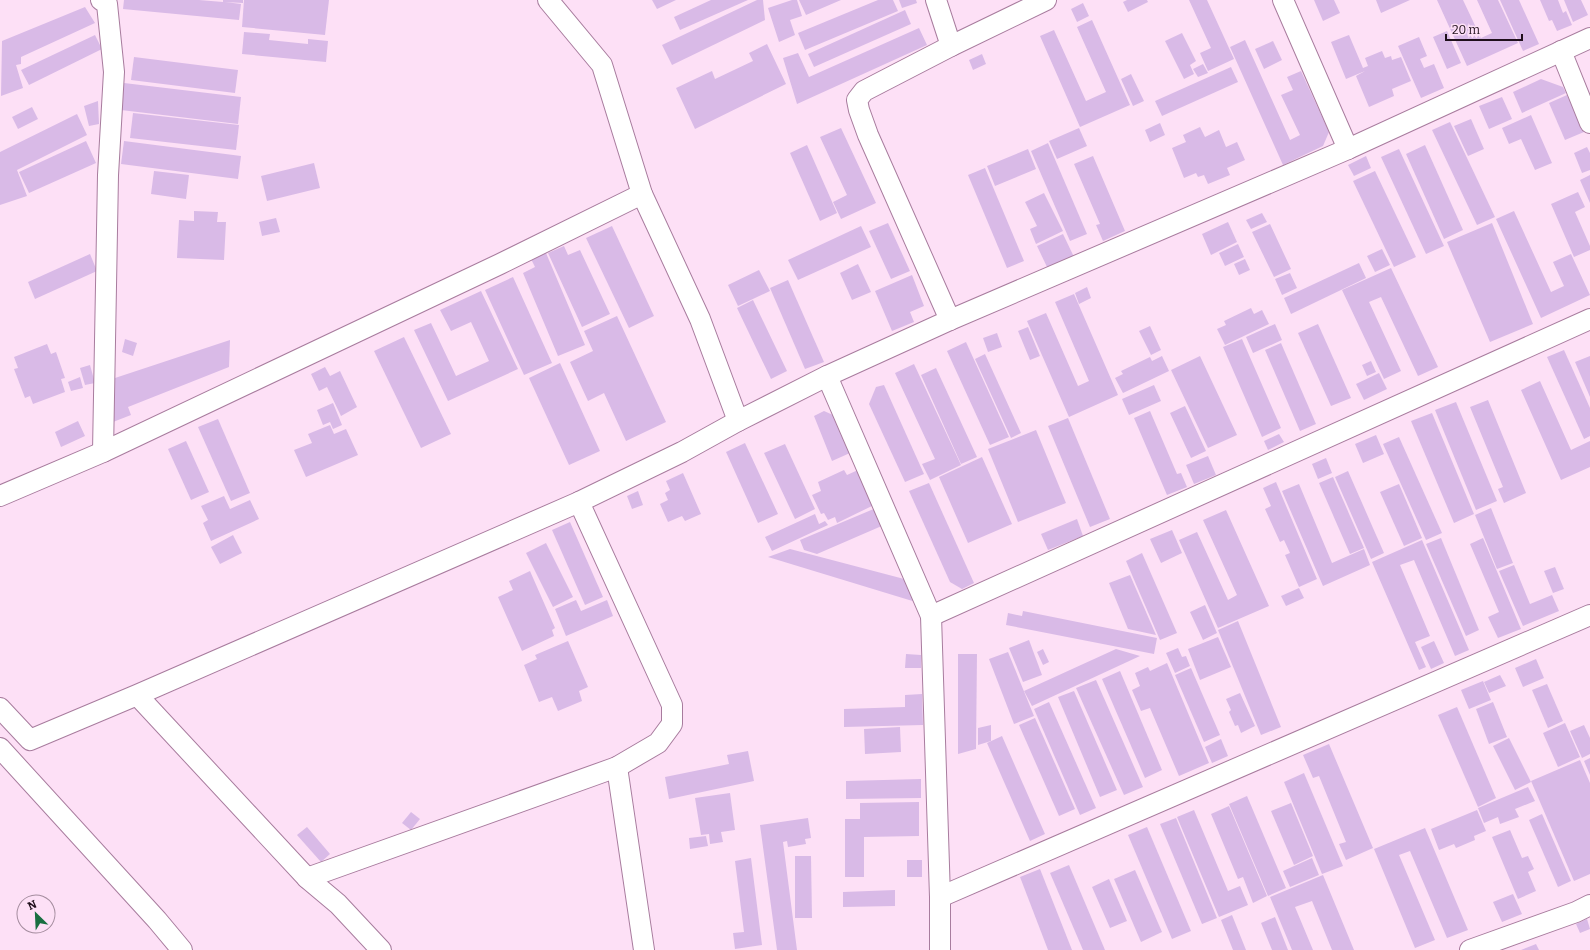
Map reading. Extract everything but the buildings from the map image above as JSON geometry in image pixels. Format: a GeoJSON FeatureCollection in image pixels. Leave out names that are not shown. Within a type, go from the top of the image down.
{"type":"FeatureCollection","features":[{"type":"Feature","properties":{"kind":"street"},"geometry":{"type":"LineString","coordinates":[[101,0],[107,4],[114,72],[108,175],[103,452]]}},
{"type":"Feature","properties":{"kind":"street"},"geometry":{"type":"LineString","coordinates":[[548,0],[602,65],[642,194],[700,319],[738,421]]}},
{"type":"Feature","properties":{"kind":"street"},"geometry":{"type":"LineString","coordinates":[[936,0],[952,46]]}},
{"type":"Feature","properties":{"kind":"street"},"geometry":{"type":"LineString","coordinates":[[950,320],[868,135],[856,100],[864,91],[1046,0]]}},
{"type":"Feature","properties":{"kind":"street"},"geometry":{"type":"LineString","coordinates":[[1283,0],[1348,149]]}},
{"type":"Feature","properties":{"kind":"street"},"geometry":{"type":"LineString","coordinates":[[0,708],[30,740],[137,695],[579,502],[682,452],[738,421],[827,376],[950,320],[1348,149],[1590,38]]}},
{"type":"Feature","properties":{"kind":"street"},"geometry":{"type":"LineString","coordinates":[[1560,51],[1590,123]]}},
{"type":"Feature","properties":{"kind":"street"},"geometry":{"type":"LineString","coordinates":[[0,496],[103,452],[642,194]]}},
{"type":"Feature","properties":{"kind":"street"},"geometry":{"type":"LineString","coordinates":[[931,616],[1590,319]]}},
{"type":"Feature","properties":{"kind":"street"},"geometry":{"type":"LineString","coordinates":[[827,376],[931,616],[940,897],[940,950]]}},
{"type":"Feature","properties":{"kind":"street"},"geometry":{"type":"LineString","coordinates":[[307,878],[617,767],[658,743],[672,724],[672,705],[579,502]]}},
{"type":"Feature","properties":{"kind":"street"},"geometry":{"type":"LineString","coordinates":[[940,897],[1590,616]]}},
{"type":"Feature","properties":{"kind":"street"},"geometry":{"type":"LineString","coordinates":[[137,695],[307,878],[338,904],[381,950]]}},
{"type":"Feature","properties":{"kind":"street"},"geometry":{"type":"LineString","coordinates":[[0,748],[157,920],[182,950]]}},
{"type":"Feature","properties":{"kind":"street"},"geometry":{"type":"LineString","coordinates":[[617,767],[644,950]]}},
{"type":"Feature","properties":{"kind":"street"},"geometry":{"type":"LineString","coordinates":[[1470,950],[1576,912],[1590,905]]}}]}
